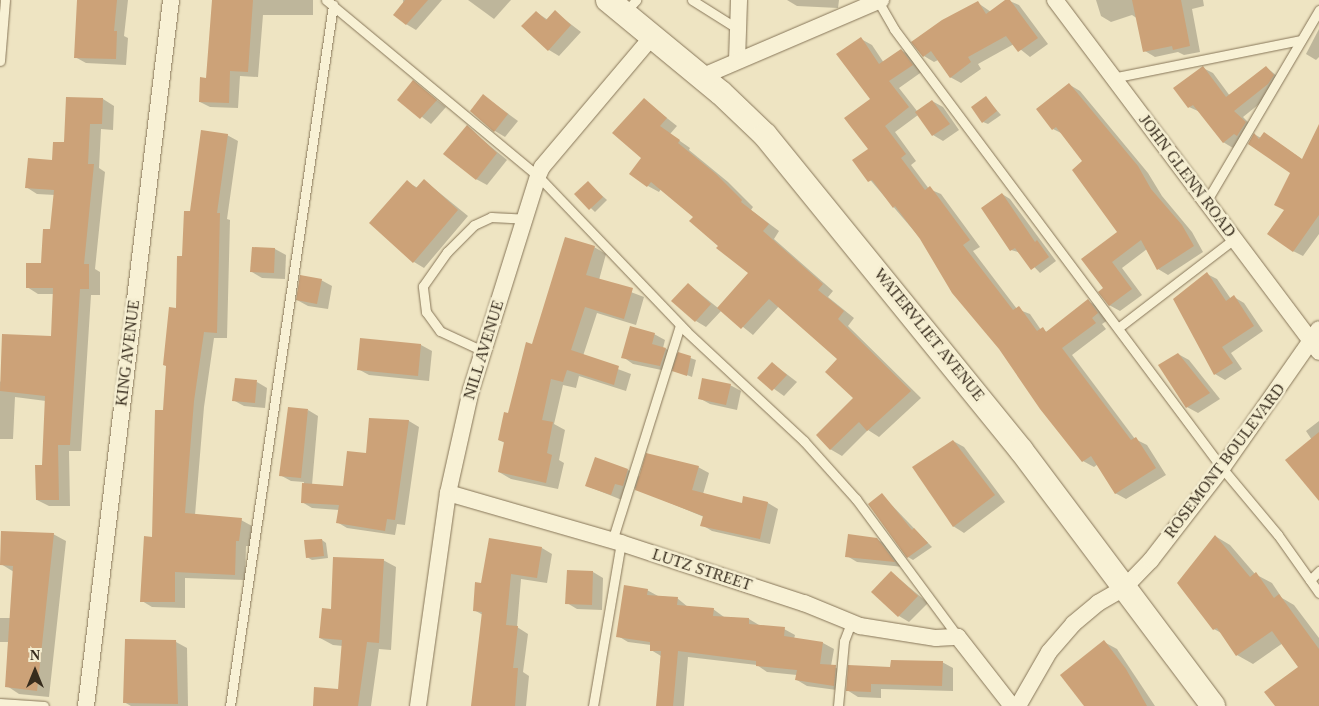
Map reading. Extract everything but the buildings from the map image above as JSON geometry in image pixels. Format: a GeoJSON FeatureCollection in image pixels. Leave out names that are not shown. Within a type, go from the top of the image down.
{"type":"FeatureCollection","features":[{"type":"Feature","properties":{"kind":"street","name":"KING AVENUE"},"geometry":{"type":"LineString","coordinates":[[86,706],[171,0]]}},
{"type":"Feature","properties":{"kind":"street"},"geometry":{"type":"LineString","coordinates":[[737,61],[739,0]]}},
{"type":"Feature","properties":{"kind":"street","name":"JOHN GLENN ROAD"},"geometry":{"type":"LineString","coordinates":[[1056,0],[1112,78],[1234,239],[1316,341]]}},
{"type":"Feature","properties":{"kind":"street"},"geometry":{"type":"LineString","coordinates":[[701,77],[880,1]]}},
{"type":"Feature","properties":{"kind":"street","name":"WATERVLIET AVENUE"},"geometry":{"type":"LineString","coordinates":[[623,4],[652,37],[701,77],[765,135],[838,222],[1021,450],[1213,706]]}},
{"type":"Feature","properties":{"kind":"street","name":"NILL AVENUE"},"geometry":{"type":"LineString","coordinates":[[418,706],[448,493],[483,351],[538,176],[542,167],[652,37]]}},
{"type":"Feature","properties":{"kind":"street","name":"ROSEMONT BOULEVARD"},"geometry":{"type":"LineString","coordinates":[[1018,706],[1049,652],[1073,624],[1124,588],[1150,560],[1222,468],[1316,341]]}},
{"type":"Feature","properties":{"kind":"street","name":"LUTZ STREET"},"geometry":{"type":"LineString","coordinates":[[448,493],[616,542],[804,603],[879,631],[958,637]]}},
{"type":"Feature","properties":{"kind":"street"},"geometry":{"type":"LineString","coordinates":[[958,637],[1012,706]]}},
{"type":"Feature","properties":{"kind":"lane"},"geometry":{"type":"LineString","coordinates":[[0,61],[5,0]]}},
{"type":"Feature","properties":{"kind":"lane"},"geometry":{"type":"LineString","coordinates":[[692,0],[738,28]]}},
{"type":"Feature","properties":{"kind":"lane"},"geometry":{"type":"LineString","coordinates":[[880,1],[894,29],[1222,468],[1272,528],[1319,593]]}},
{"type":"Feature","properties":{"kind":"lane"},"geometry":{"type":"LineString","coordinates":[[329,3],[538,176],[680,325],[804,441],[856,499],[958,637]]}},
{"type":"Feature","properties":{"kind":"lane"},"geometry":{"type":"LineString","coordinates":[[230,706],[329,3]]}},
{"type":"Feature","properties":{"kind":"lane"},"geometry":{"type":"LineString","coordinates":[[1206,202],[1319,10]]}},
{"type":"Feature","properties":{"kind":"lane"},"geometry":{"type":"LineString","coordinates":[[1112,78],[1301,40]]}},
{"type":"Feature","properties":{"kind":"lane"},"geometry":{"type":"LineString","coordinates":[[483,351],[440,332],[426,312],[423,286],[447,252],[474,225],[491,217],[525,219]]}},
{"type":"Feature","properties":{"kind":"lane"},"geometry":{"type":"LineString","coordinates":[[1118,328],[1234,239]]}},
{"type":"Feature","properties":{"kind":"lane"},"geometry":{"type":"LineString","coordinates":[[593,706],[616,542],[680,325]]}},
{"type":"Feature","properties":{"kind":"lane"},"geometry":{"type":"LineString","coordinates":[[1310,580],[1319,571]]}},
{"type":"Feature","properties":{"kind":"lane"},"geometry":{"type":"LineString","coordinates":[[838,706],[844,641],[851,622]]}},
{"type":"Feature","properties":{"kind":"lane"},"geometry":{"type":"LineString","coordinates":[[0,703],[44,706]]}}]}
